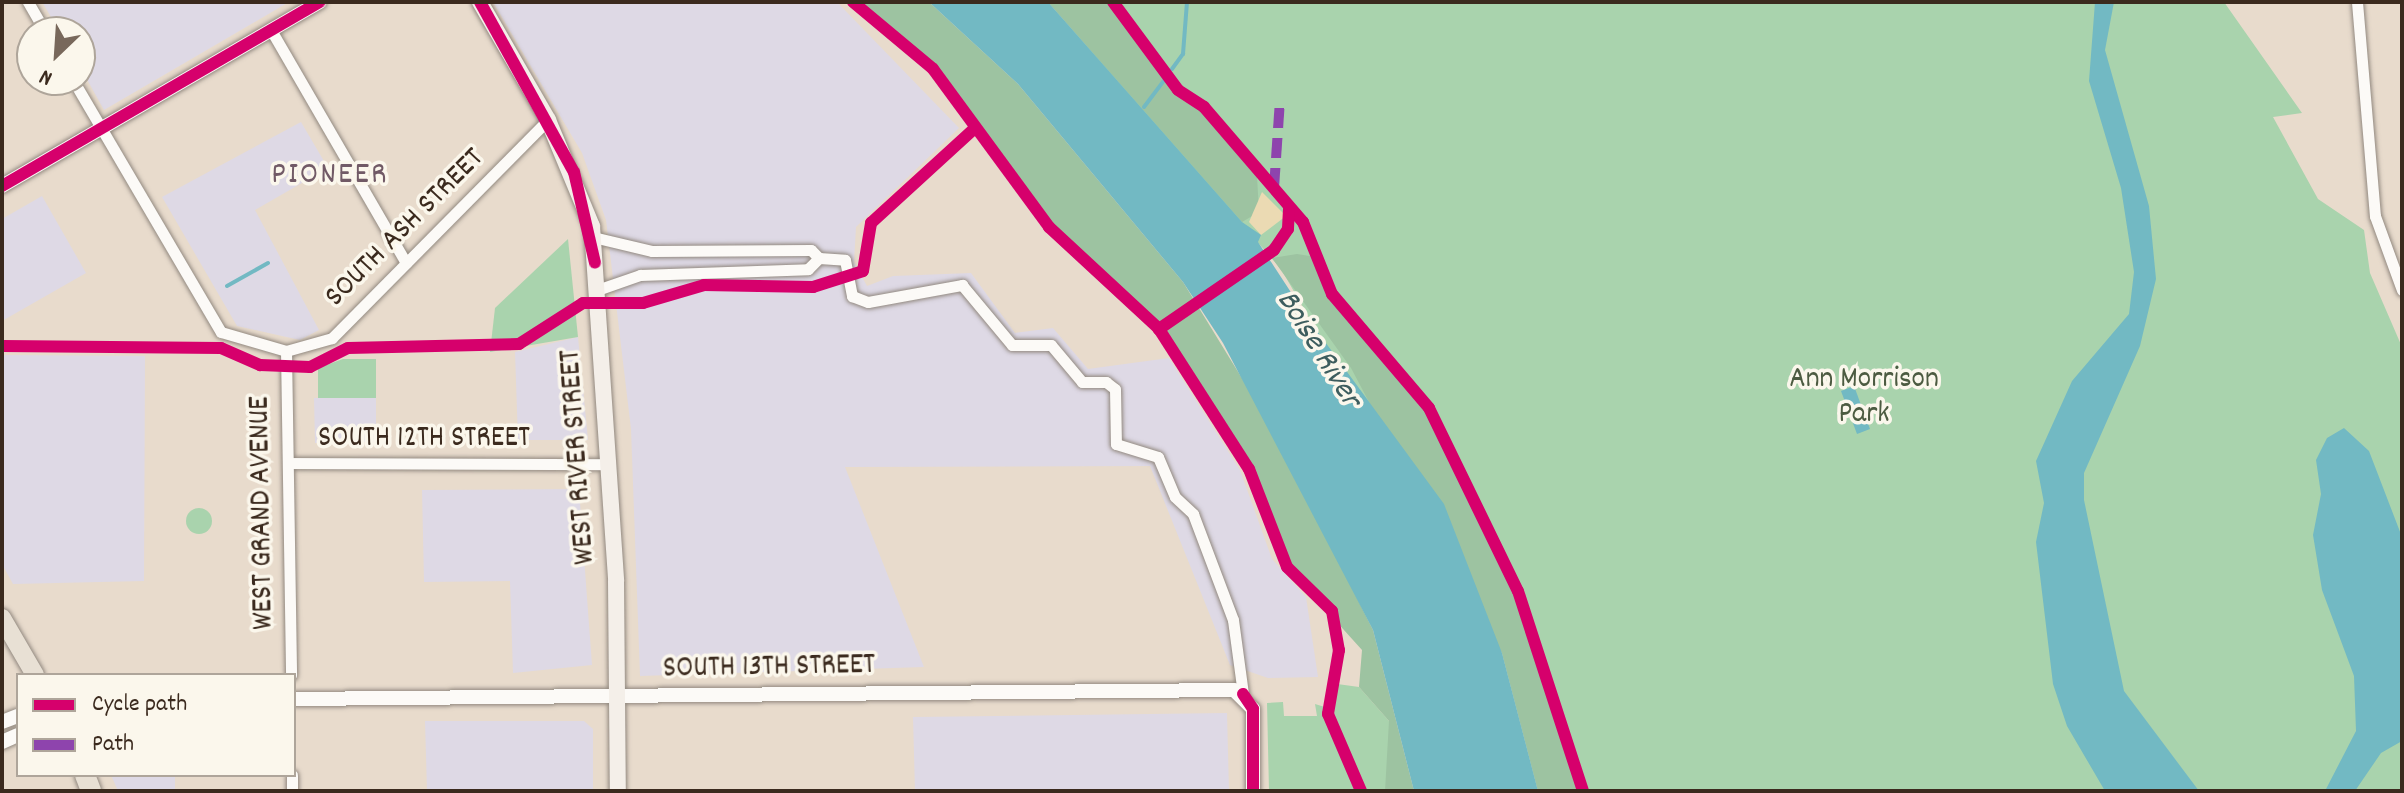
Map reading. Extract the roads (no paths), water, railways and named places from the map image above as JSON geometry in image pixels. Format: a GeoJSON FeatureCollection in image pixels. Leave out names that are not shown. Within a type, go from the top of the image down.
{"type":"FeatureCollection","features":[{"type":"Feature","properties":{"kind":"main road","name":"WEST RIVER STREET"},"geometry":{"type":"LineString","coordinates":[[480,2],[548,120],[593,237],[609,464],[618,791]]}},
{"type":"Feature","properties":{"kind":"main road"},"geometry":{"type":"LineString","coordinates":[[2,618],[34,673]]}},
{"type":"Feature","properties":{"kind":"street"},"geometry":{"type":"LineString","coordinates":[[2,186],[319,2]]}},
{"type":"Feature","properties":{"kind":"street"},"geometry":{"type":"LineString","coordinates":[[2357,2],[2375,216],[2402,290]]}},
{"type":"Feature","properties":{"kind":"street"},"geometry":{"type":"LineString","coordinates":[[271,30],[406,263]]}},
{"type":"Feature","properties":{"kind":"street"},"geometry":{"type":"LineString","coordinates":[[82,96],[221,332],[286,351]]}},
{"type":"Feature","properties":{"kind":"street","name":"SOUTH ASH STREET"},"geometry":{"type":"LineString","coordinates":[[286,351],[332,338],[548,120]]}},
{"type":"Feature","properties":{"kind":"street"},"geometry":{"type":"LineString","coordinates":[[593,237],[652,251],[811,250],[819,258],[845,260],[852,296],[868,302],[962,285],[1012,345],[1051,345],[1082,382],[1115,389],[1116,444],[1158,457],[1175,497],[1193,514],[1233,620],[1243,694],[1253,709],[1253,791]]}},
{"type":"Feature","properties":{"kind":"street"},"geometry":{"type":"LineString","coordinates":[[597,290],[640,275],[808,269],[819,258]]}},
{"type":"Feature","properties":{"kind":"street","name":"WEST GRAND AVENUE"},"geometry":{"type":"LineString","coordinates":[[286,351],[291,673]]}},
{"type":"Feature","properties":{"kind":"street","name":"SOUTH 12TH STREET"},"geometry":{"type":"LineString","coordinates":[[288,463],[609,464]]}},
{"type":"Feature","properties":{"kind":"street","name":"SOUTH 13TH STREET"},"geometry":{"type":"LineString","coordinates":[[296,699],[1243,694]]}},
{"type":"Feature","properties":{"kind":"water","name":"Boise River"},"geometry":{"type":"Polygon","coordinates":[[[929,2],[1048,2],[1242,222],[1261,235],[1258,242],[1309,320],[1444,504],[1502,653],[1538,791],[1414,791],[1373,630],[1223,343],[1183,282],[1018,84],[929,2]]]}},
{"type":"Feature","properties":{"kind":"water"},"geometry":{"type":"Polygon","coordinates":[[[2095,2],[2114,2],[2105,50],[2149,206],[2156,279],[2140,346],[2084,473],[2084,500],[2124,691],[2199,791],[2105,791],[2067,726],[2053,684],[2036,542],[2044,503],[2036,461],[2072,381],[2129,314],[2134,272],[2121,188],[2089,81],[2095,2]]]}},
{"type":"Feature","properties":{"kind":"water"},"geometry":{"type":"Polygon","coordinates":[[[1854,386],[1870,429],[1857,434],[1841,391],[1854,386]]]}},
{"type":"Feature","properties":{"kind":"water"},"geometry":{"type":"Polygon","coordinates":[[[2344,428],[2369,451],[2402,537],[2402,741],[2381,753],[2355,791],[2325,791],[2356,731],[2354,676],[2322,590],[2313,535],[2321,494],[2316,460],[2327,438],[2344,428]]]}},
{"type":"Feature","properties":{"kind":"waterway"},"geometry":{"type":"LineString","coordinates":[[1172,69],[1183,54],[1187,2]]}},
{"type":"Feature","properties":{"kind":"waterway"},"geometry":{"type":"LineString","coordinates":[[1144,107],[1164,80]]}},
{"type":"Feature","properties":{"kind":"waterway"},"geometry":{"type":"LineString","coordinates":[[227,286],[268,263]]}},
{"type":"Feature","properties":{"kind":"district","name":"PIONEER"},"geometry":{"type":"Point","coordinates":[330,176]}},
{"type":"Feature","properties":{"kind":"park label","name":"Ann Morrison Park"},"geometry":{"type":"Point","coordinates":[1864,398]}}]}
